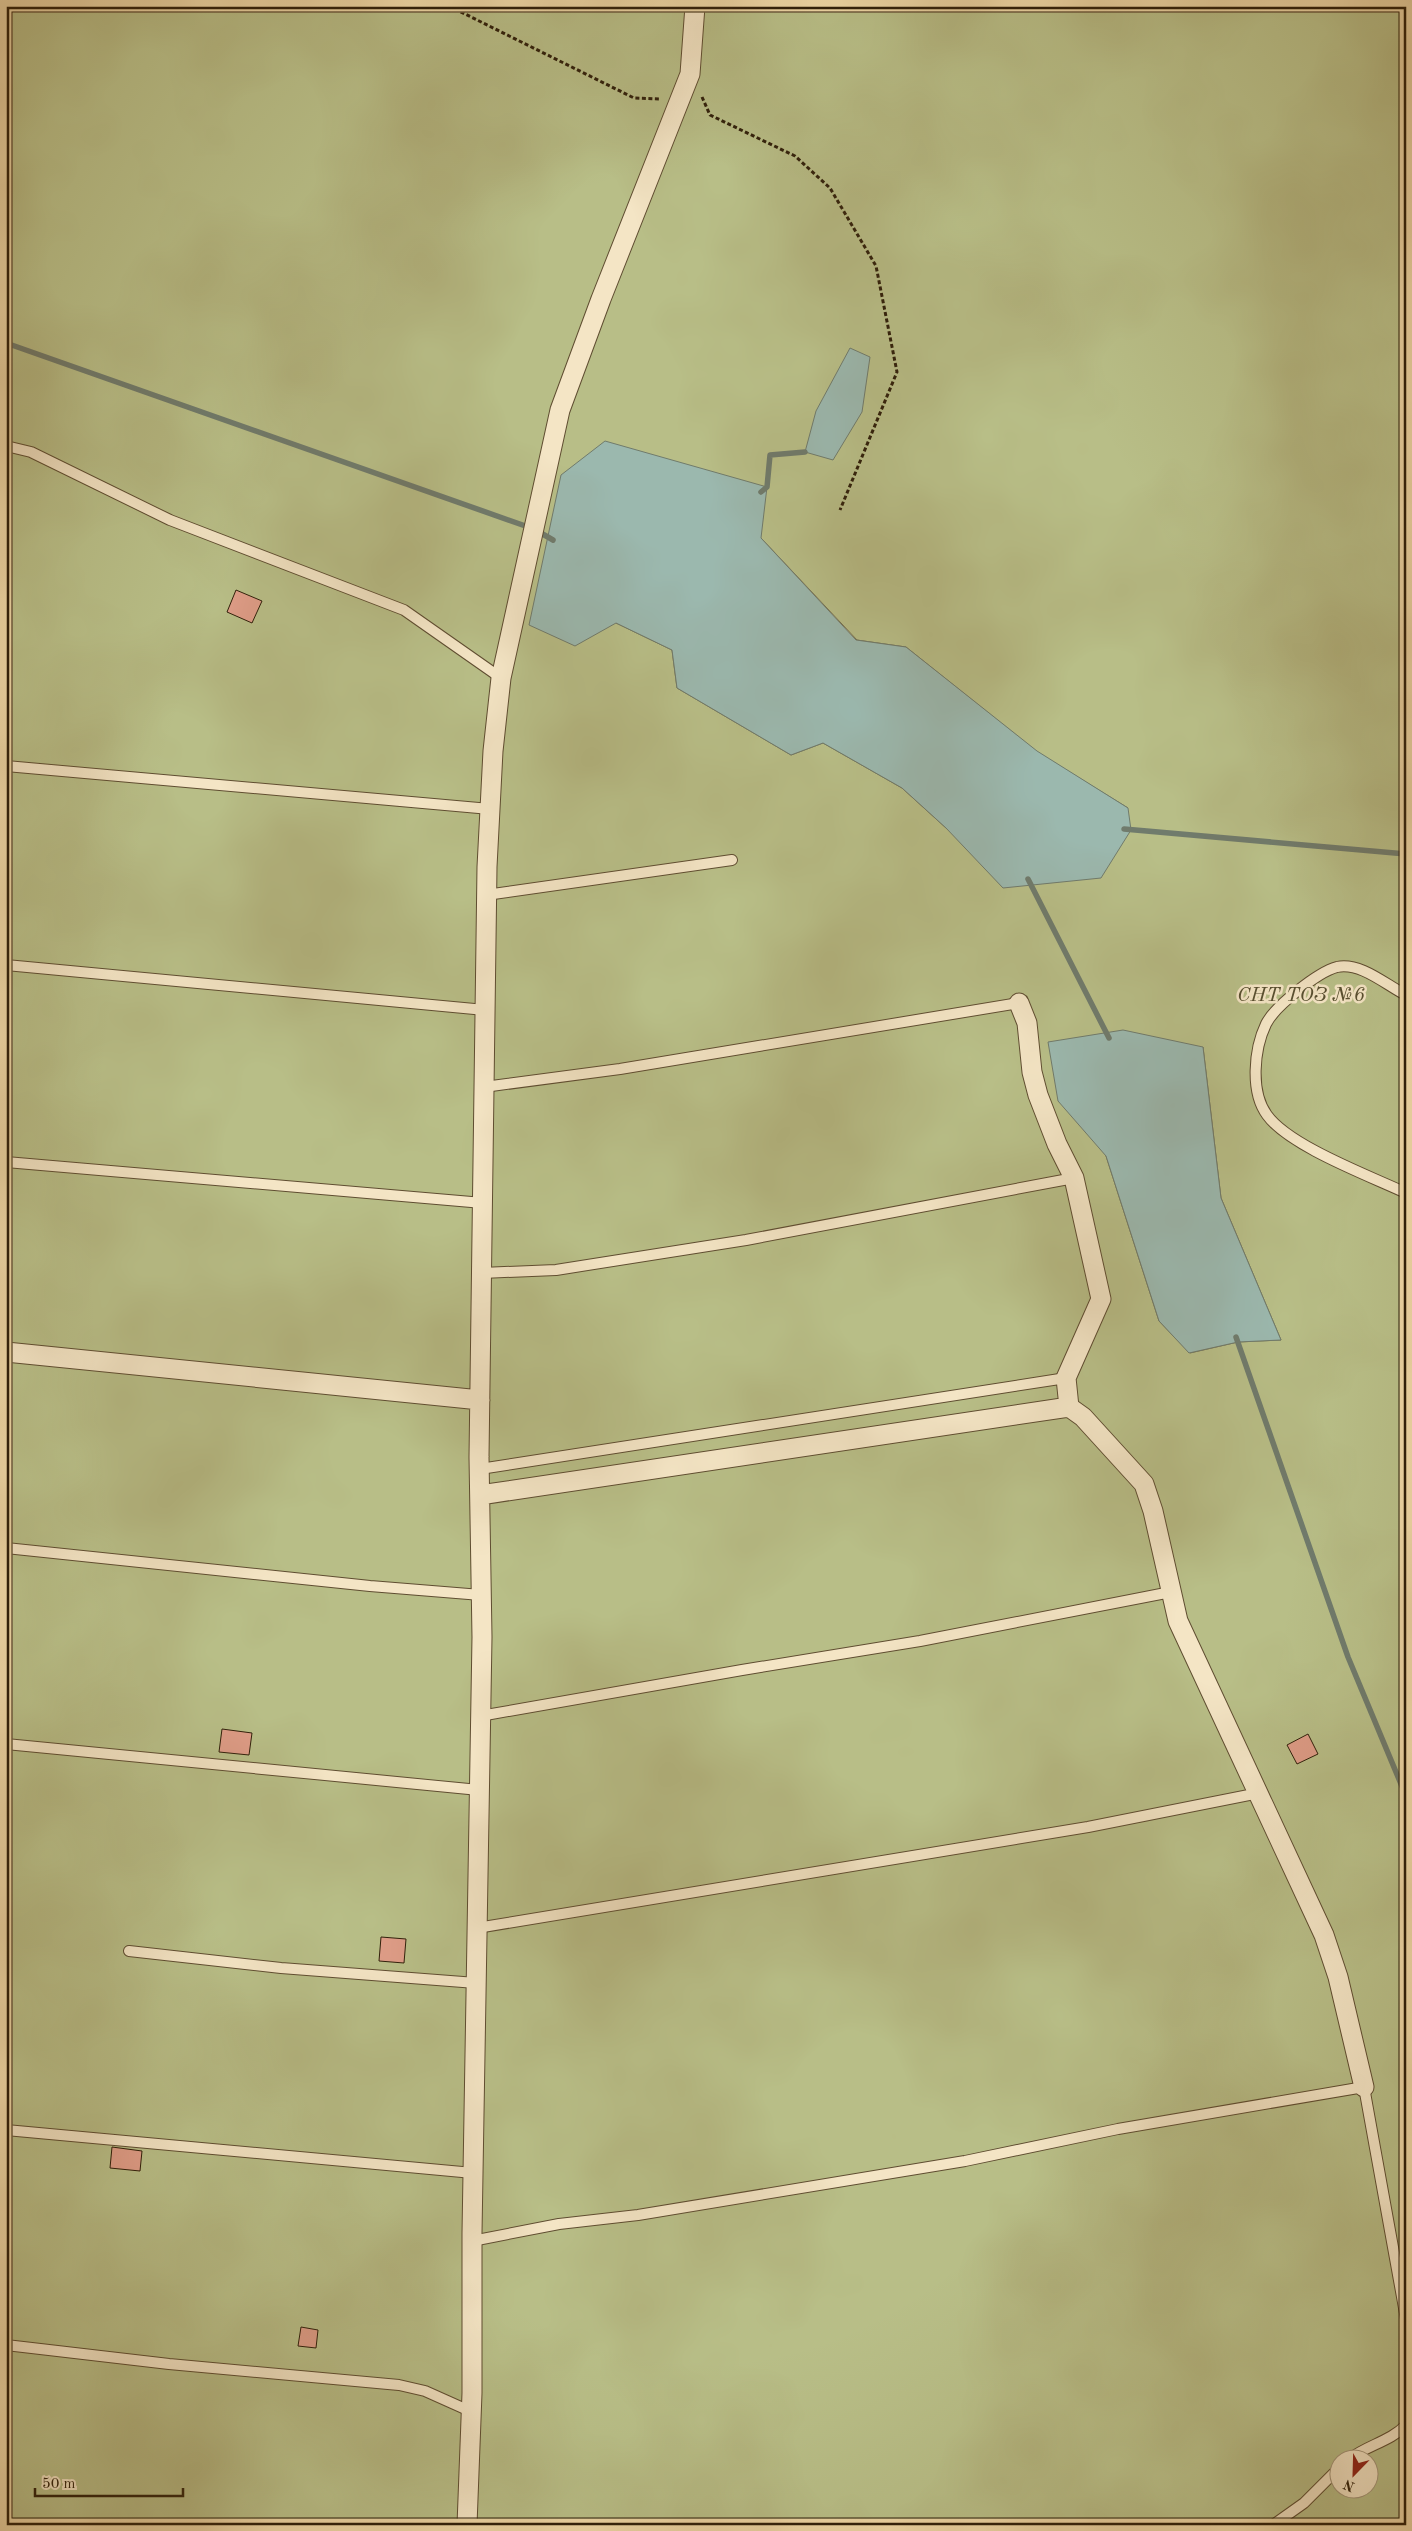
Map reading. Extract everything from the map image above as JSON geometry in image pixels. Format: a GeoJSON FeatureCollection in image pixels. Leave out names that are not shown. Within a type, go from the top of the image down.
{"type":"FeatureCollection","features":[{"type":"Feature","properties":{"kind":"street"},"geometry":{"type":"LineString","coordinates":[[467,2525],[472,2412],[472,2241],[480,1716],[480,1400],[486,895],[493,751],[501,678],[560,410],[601,299],[690,74],[695,6]]}},
{"type":"Feature","properties":{"kind":"street"},"geometry":{"type":"LineString","coordinates":[[1019,1004],[1027,1022],[1032,1072],[1038,1095],[1057,1144],[1074,1178],[1101,1298],[1066,1378],[1069,1407]]}},
{"type":"Feature","properties":{"kind":"street"},"geometry":{"type":"LineString","coordinates":[[6,1352],[480,1400]]}},
{"type":"Feature","properties":{"kind":"street"},"geometry":{"type":"LineString","coordinates":[[480,1495],[1069,1407],[1083,1417],[1101,1435],[1144,1484],[1153,1511],[1178,1621],[1324,1935],[1338,1977],[1364,2087]]}},
{"type":"Feature","properties":{"kind":"lane"},"geometry":{"type":"LineString","coordinates":[[6,446],[31,452],[170,520],[404,610],[501,678]]}},
{"type":"Feature","properties":{"kind":"lane"},"geometry":{"type":"LineString","coordinates":[[6,766],[490,809]]}},
{"type":"Feature","properties":{"kind":"lane"},"geometry":{"type":"LineString","coordinates":[[486,895],[732,860]]}},
{"type":"Feature","properties":{"kind":"lane"},"geometry":{"type":"LineString","coordinates":[[6,966],[485,1010]]}},
{"type":"Feature","properties":{"kind":"lane"},"geometry":{"type":"LineString","coordinates":[[1406,995],[1360,969],[1338,967],[1323,974],[1286,1000],[1266,1023],[1256,1068],[1258,1096],[1267,1115],[1292,1138],[1406,1193]]}},
{"type":"Feature","properties":{"kind":"lane"},"geometry":{"type":"LineString","coordinates":[[484,1087],[620,1069],[1019,1004]]}},
{"type":"Feature","properties":{"kind":"lane"},"geometry":{"type":"LineString","coordinates":[[6,1162],[483,1202]]}},
{"type":"Feature","properties":{"kind":"lane"},"geometry":{"type":"LineString","coordinates":[[482,1273],[556,1270],[746,1240],[1074,1178]]}},
{"type":"Feature","properties":{"kind":"lane"},"geometry":{"type":"LineString","coordinates":[[480,1469],[1066,1378]]}},
{"type":"Feature","properties":{"kind":"lane"},"geometry":{"type":"LineString","coordinates":[[6,1548],[370,1586],[481,1595]]}},
{"type":"Feature","properties":{"kind":"lane"},"geometry":{"type":"LineString","coordinates":[[480,1716],[920,1641],[1171,1592]]}},
{"type":"Feature","properties":{"kind":"lane"},"geometry":{"type":"LineString","coordinates":[[6,1744],[479,1790]]}},
{"type":"Feature","properties":{"kind":"lane"},"geometry":{"type":"LineString","coordinates":[[477,1928],[1088,1827],[1259,1793]]}},
{"type":"Feature","properties":{"kind":"lane"},"geometry":{"type":"LineString","coordinates":[[129,1951],[281,1968],[476,1983]]}},
{"type":"Feature","properties":{"kind":"lane"},"geometry":{"type":"LineString","coordinates":[[472,2241],[524,2230],[638,2215],[965,2161],[1118,2129],[1364,2087],[1406,2319]]}},
{"type":"Feature","properties":{"kind":"lane"},"geometry":{"type":"LineString","coordinates":[[6,2130],[473,2173]]}},
{"type":"Feature","properties":{"kind":"lane"},"geometry":{"type":"LineString","coordinates":[[6,2345],[169,2364],[399,2385],[425,2391],[472,2412]]}},
{"type":"Feature","properties":{"kind":"lane"},"geometry":{"type":"LineString","coordinates":[[1366,2448],[1391,2437],[1406,2425]]}},
{"type":"Feature","properties":{"kind":"lane"},"geometry":{"type":"LineString","coordinates":[[1273,2525],[1304,2503],[1330,2477]]}},
{"type":"Feature","properties":{"kind":"path"},"geometry":{"type":"LineString","coordinates":[[449,6],[634,98],[680,100]]}},
{"type":"Feature","properties":{"kind":"path"},"geometry":{"type":"LineString","coordinates":[[690,74],[710,115],[794,156],[830,188],[876,266],[897,372],[840,510]]}},
{"type":"Feature","properties":{"kind":"green space","name":"СНТ ТОЗ №6"},"geometry":{"type":"Polygon","coordinates":[[[6,6],[1406,6],[1406,2525],[6,2525],[6,6]],[[761,538],[616,623],[672,650],[677,688],[791,755],[823,743],[902,788],[946,828],[1128,808],[1037,752],[906,647],[857,640],[761,538]],[[1203,1047],[1106,1156],[1159,1321],[1190,1353],[1238,1342],[1281,1340],[1221,1198],[1203,1047]]]}},
{"type":"Feature","properties":{"kind":"water"},"geometry":{"type":"Polygon","coordinates":[[[850,348],[870,357],[862,412],[833,460],[805,452],[816,411],[850,348]]]}},
{"type":"Feature","properties":{"kind":"water"},"geometry":{"type":"Polygon","coordinates":[[[605,441],[767,487],[761,538],[856,640],[906,647],[1037,751],[1128,808],[1131,830],[1101,878],[1003,888],[946,828],[902,788],[823,743],[791,755],[677,688],[672,650],[616,623],[575,646],[529,625],[561,475],[605,441]]]}},
{"type":"Feature","properties":{"kind":"water"},"geometry":{"type":"Polygon","coordinates":[[[1123,1030],[1203,1047],[1221,1198],[1281,1340],[1238,1342],[1189,1353],[1159,1321],[1106,1156],[1058,1101],[1048,1042],[1123,1030]]]}},
{"type":"Feature","properties":{"kind":"building"},"geometry":{"type":"Polygon","coordinates":[[[236,590],[262,601],[252,623],[227,612],[236,590]]]}},
{"type":"Feature","properties":{"kind":"building"},"geometry":{"type":"Polygon","coordinates":[[[222,1729],[252,1733],[249,1755],[219,1752],[222,1729]]]}},
{"type":"Feature","properties":{"kind":"building"},"geometry":{"type":"Polygon","coordinates":[[[1308,1734],[1318,1754],[1297,1764],[1287,1745],[1308,1734]]]}},
{"type":"Feature","properties":{"kind":"building"},"geometry":{"type":"Polygon","coordinates":[[[381,1937],[406,1939],[404,1963],[379,1961],[381,1937]]]}},
{"type":"Feature","properties":{"kind":"building"},"geometry":{"type":"Polygon","coordinates":[[[112,2147],[142,2151],[140,2171],[110,2168],[112,2147]]]}},
{"type":"Feature","properties":{"kind":"building"},"geometry":{"type":"Polygon","coordinates":[[[301,2327],[318,2330],[316,2348],[298,2346],[301,2327]]]}},
{"type":"Feature","properties":{"kind":"waterway"},"geometry":{"type":"LineString","coordinates":[[6,343],[534,529],[553,540]]}},
{"type":"Feature","properties":{"kind":"waterway"},"geometry":{"type":"LineString","coordinates":[[761,492],[767,487],[770,455],[805,452]]}},
{"type":"Feature","properties":{"kind":"waterway"},"geometry":{"type":"LineString","coordinates":[[1124,829],[1406,854]]}},
{"type":"Feature","properties":{"kind":"waterway"},"geometry":{"type":"LineString","coordinates":[[1028,879],[1109,1038]]}},
{"type":"Feature","properties":{"kind":"waterway"},"geometry":{"type":"LineString","coordinates":[[1236,1337],[1348,1657],[1406,1796]]}}]}
